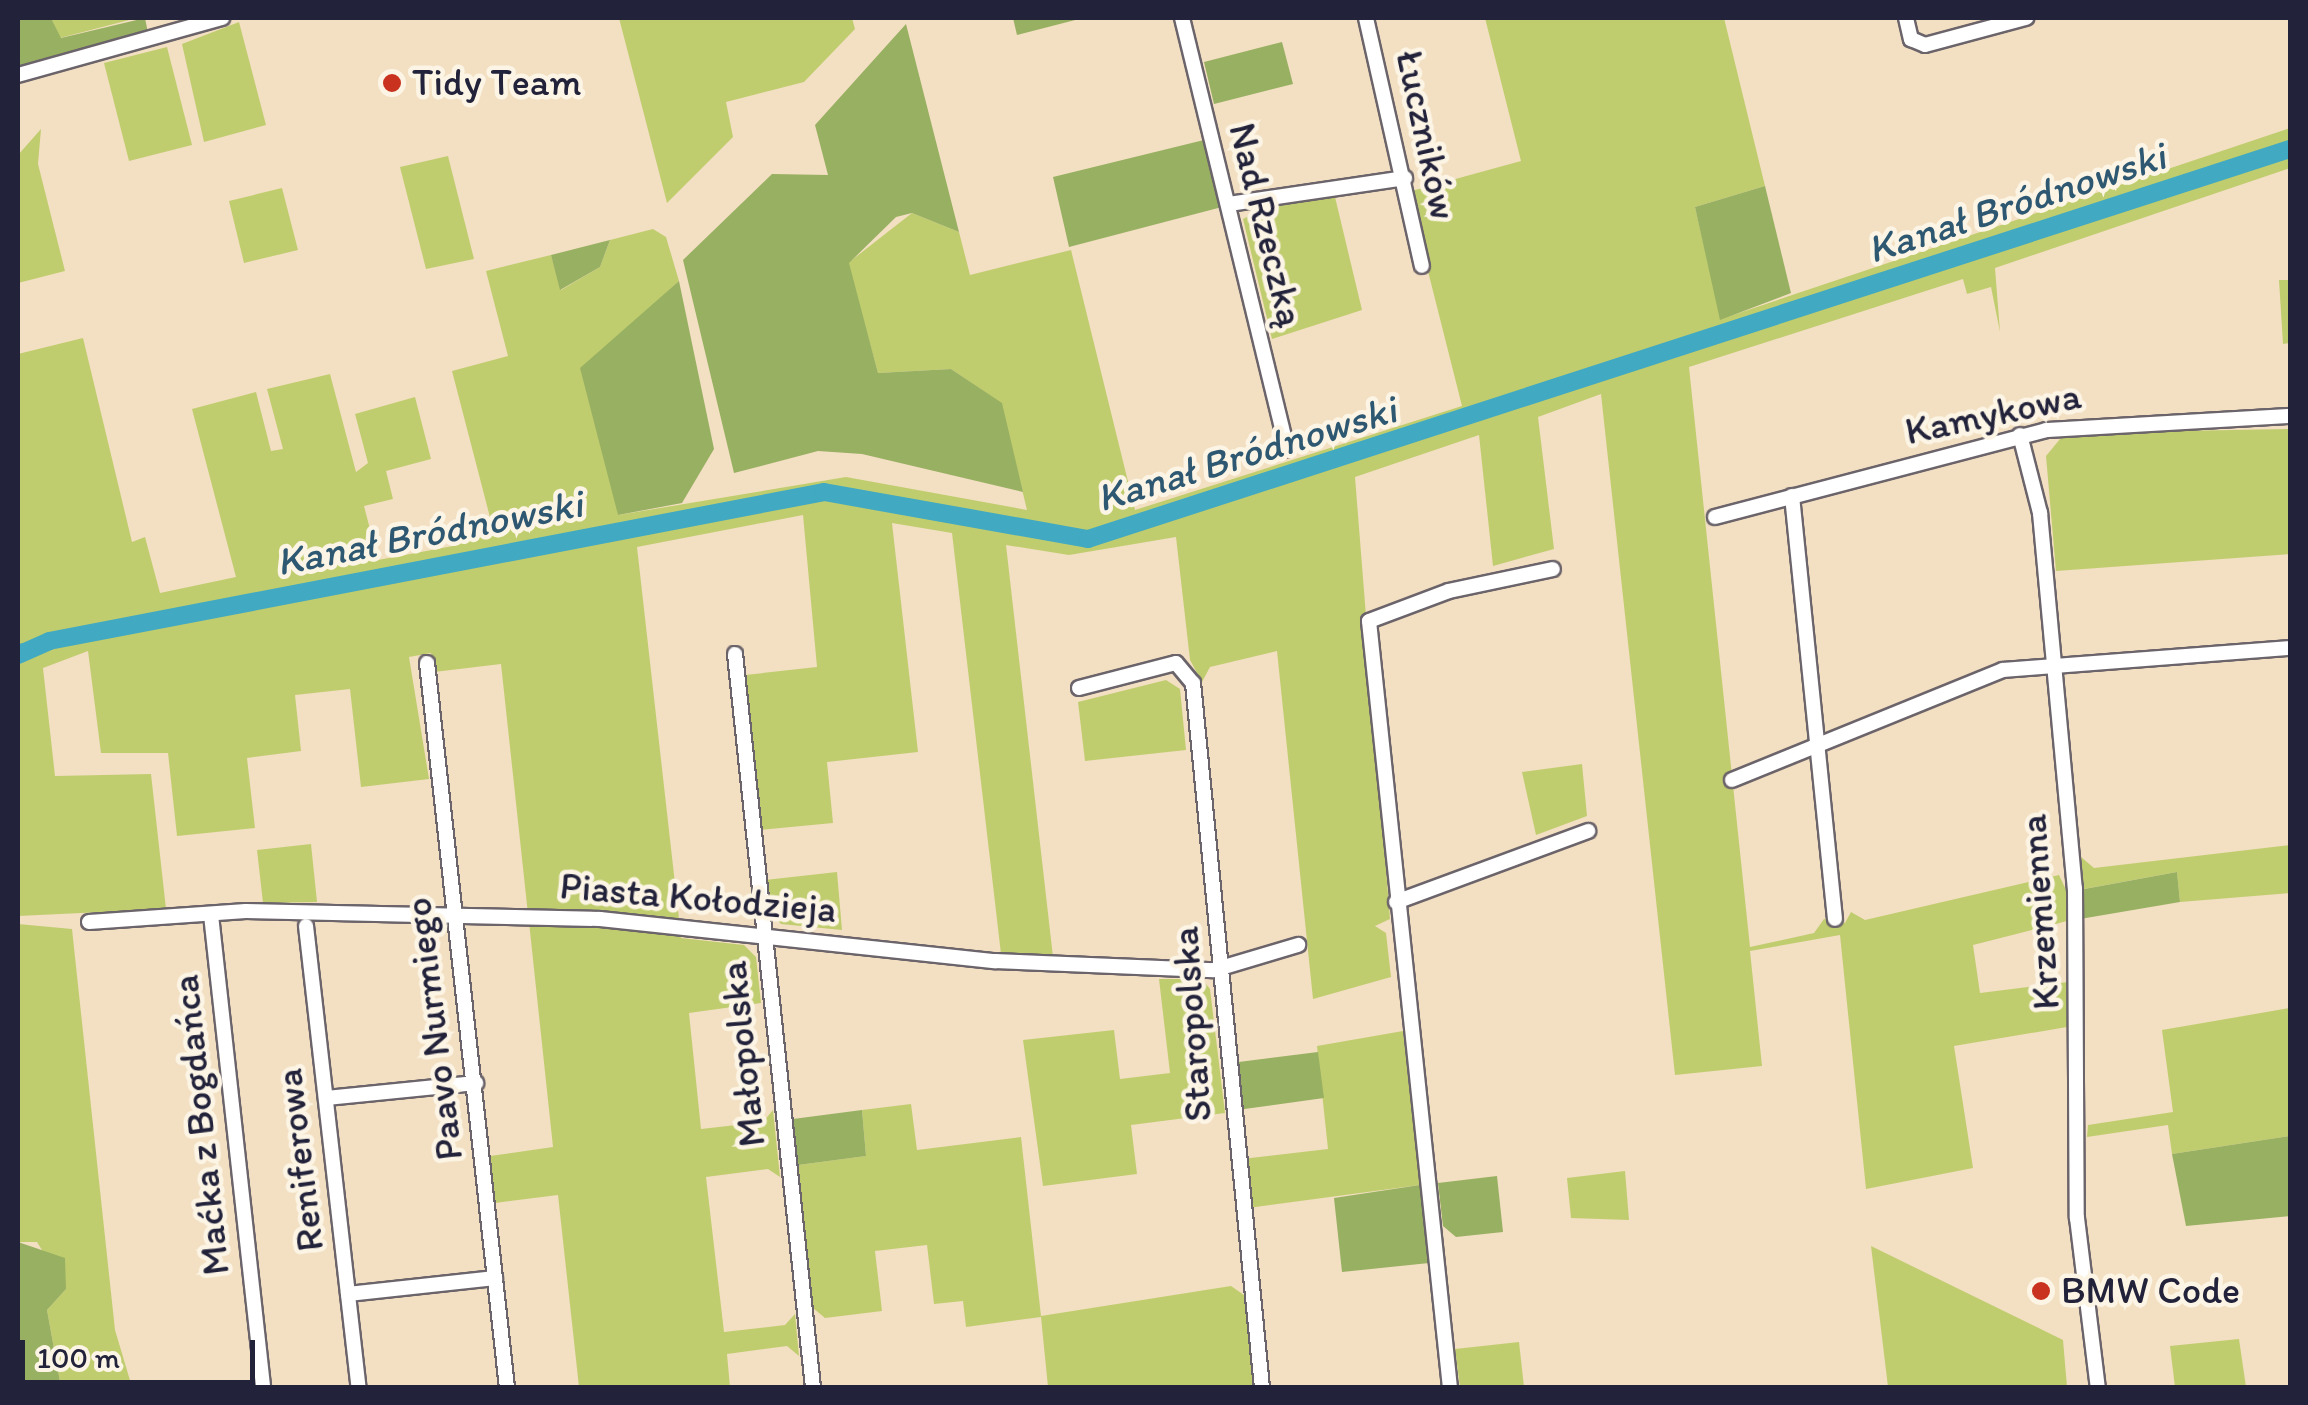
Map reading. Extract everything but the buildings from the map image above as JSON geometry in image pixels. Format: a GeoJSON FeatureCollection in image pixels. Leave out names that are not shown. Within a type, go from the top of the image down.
{"type":"FeatureCollection","features":[{"type":"Feature","properties":{"kind":"street"},"geometry":{"type":"LineString","coordinates":[[18,74],[222,18]]}},
{"type":"Feature","properties":{"kind":"street","name":"Nad Rzeczką"},"geometry":{"type":"LineString","coordinates":[[1182,18],[1287,448]]}},
{"type":"Feature","properties":{"kind":"street","name":"Łuczników"},"geometry":{"type":"LineString","coordinates":[[1366,18],[1422,266]]}},
{"type":"Feature","properties":{"kind":"street"},"geometry":{"type":"LineString","coordinates":[[1906,18],[1911,39],[1925,45],[2026,18]]}},
{"type":"Feature","properties":{"kind":"street"},"geometry":{"type":"LineString","coordinates":[[1229,204],[1405,178]]}},
{"type":"Feature","properties":{"kind":"street","name":"Kamykowa"},"geometry":{"type":"LineString","coordinates":[[1715,517],[2020,436],[2290,416]]}},
{"type":"Feature","properties":{"kind":"street","name":"Krzemienna"},"geometry":{"type":"LineString","coordinates":[[2020,436],[2040,513],[2080,980],[2077,1218],[2098,1388]]}},
{"type":"Feature","properties":{"kind":"street"},"geometry":{"type":"LineString","coordinates":[[1792,496],[1836,919]]}},
{"type":"Feature","properties":{"kind":"street"},"geometry":{"type":"LineString","coordinates":[[1450,1388],[1369,621],[1449,591],[1553,569]]}},
{"type":"Feature","properties":{"kind":"street"},"geometry":{"type":"LineString","coordinates":[[1732,780],[1993,672],[2290,648]]}},
{"type":"Feature","properties":{"kind":"street","name":"Małopolska"},"geometry":{"type":"LineString","coordinates":[[735,654],[813,1388]]}},
{"type":"Feature","properties":{"kind":"street","name":"Staropolska"},"geometry":{"type":"LineString","coordinates":[[1079,688],[1176,662],[1193,683],[1220,946],[1214,970],[1262,1388]]}},
{"type":"Feature","properties":{"kind":"street","name":"Paavo Nurmiego"},"geometry":{"type":"LineString","coordinates":[[427,663],[507,1388]]}},
{"type":"Feature","properties":{"kind":"street"},"geometry":{"type":"LineString","coordinates":[[1396,902],[1588,831]]}},
{"type":"Feature","properties":{"kind":"street","name":"Piasta Kołodzieja"},"geometry":{"type":"LineString","coordinates":[[88,922],[211,915],[454,915],[762,932],[995,961],[1214,970],[1298,945]]}},
{"type":"Feature","properties":{"kind":"street","name":"Maćka z Bogdańca"},"geometry":{"type":"LineString","coordinates":[[211,915],[263,1388]]}},
{"type":"Feature","properties":{"kind":"street","name":"Reniferowa"},"geometry":{"type":"LineString","coordinates":[[306,926],[359,1388]]}},
{"type":"Feature","properties":{"kind":"street"},"geometry":{"type":"LineString","coordinates":[[326,1098],[476,1083]]}},
{"type":"Feature","properties":{"kind":"street"},"geometry":{"type":"LineString","coordinates":[[348,1294],[495,1278]]}},
{"type":"Feature","properties":{"kind":"green space"},"geometry":{"type":"Polygon","coordinates":[[[18,18],[51,18],[61,38],[145,18],[148,33],[18,67],[18,18]]]}},
{"type":"Feature","properties":{"kind":"green space"},"geometry":{"type":"Polygon","coordinates":[[[51,18],[137,18],[60,38],[51,18]]]}},
{"type":"Feature","properties":{"kind":"green space"},"geometry":{"type":"Polygon","coordinates":[[[619,18],[852,18],[855,29],[804,82],[726,102],[733,137],[667,203],[619,18]]]}},
{"type":"Feature","properties":{"kind":"green space"},"geometry":{"type":"Polygon","coordinates":[[[1013,18],[1083,18],[1017,35],[1013,18]]]}},
{"type":"Feature","properties":{"kind":"green space"},"geometry":{"type":"Polygon","coordinates":[[[1485,18],[1724,18],[1765,186],[1695,207],[1721,319],[2290,128],[2290,168],[1995,268],[2000,332],[1991,287],[1967,294],[1963,279],[1689,367],[1750,947],[1814,933],[1824,919],[1845,923],[1851,912],[1865,920],[2059,875],[2067,892],[2067,921],[1973,945],[1980,993],[2068,982],[2067,1027],[1954,1046],[1973,1168],[1866,1189],[1840,935],[1750,951],[1762,1066],[1675,1075],[1601,394],[1538,417],[1554,549],[1493,566],[1479,435],[1355,477],[1390,919],[1375,926],[1386,933],[1391,977],[1313,999],[1277,651],[1210,667],[1202,682],[1190,660],[1176,537],[1069,555],[1006,545],[1053,957],[1001,954],[952,533],[892,523],[918,752],[827,762],[833,823],[760,830],[745,675],[817,667],[803,515],[637,547],[679,919],[528,914],[501,664],[434,672],[431,653],[409,657],[429,779],[361,787],[350,689],[295,695],[301,751],[247,758],[255,828],[177,836],[168,753],[101,753],[88,651],[43,668],[55,776],[151,774],[166,909],[18,916],[18,354],[83,338],[132,542],[145,537],[160,593],[236,577],[192,409],[256,392],[271,451],[283,449],[267,389],[330,374],[356,472],[368,463],[355,414],[415,397],[431,459],[386,471],[393,499],[364,506],[378,560],[453,546],[449,529],[492,525],[452,371],[508,356],[486,271],[551,255],[561,290],[600,267],[610,240],[653,229],[666,237],[679,281],[604,350],[618,515],[846,477],[1027,510],[1001,403],[951,369],[878,373],[848,263],[912,213],[959,232],[970,275],[1071,250],[1135,510],[1462,406],[1408,192],[1521,161],[1485,18]]]}},
{"type":"Feature","properties":{"kind":"green space"},"geometry":{"type":"Polygon","coordinates":[[[239,22],[266,125],[204,142],[182,44],[239,22]]]}},
{"type":"Feature","properties":{"kind":"green space"},"geometry":{"type":"Polygon","coordinates":[[[906,24],[959,232],[912,213],[896,217],[849,263],[878,373],[951,369],[1002,403],[1023,492],[862,454],[818,451],[734,473],[683,260],[772,174],[828,175],[815,125],[906,24]]]}},
{"type":"Feature","properties":{"kind":"green space"},"geometry":{"type":"Polygon","coordinates":[[[1282,42],[1293,84],[1214,104],[1204,62],[1282,42]]]}},
{"type":"Feature","properties":{"kind":"green space"},"geometry":{"type":"Polygon","coordinates":[[[167,47],[192,145],[129,161],[104,63],[167,47]]]}},
{"type":"Feature","properties":{"kind":"green space"},"geometry":{"type":"Polygon","coordinates":[[[41,129],[38,164],[65,271],[18,283],[18,155],[41,129]]]}},
{"type":"Feature","properties":{"kind":"green space"},"geometry":{"type":"Polygon","coordinates":[[[1204,140],[1222,207],[1069,247],[1053,177],[1204,140]]]}},
{"type":"Feature","properties":{"kind":"green space"},"geometry":{"type":"Polygon","coordinates":[[[448,156],[474,259],[426,269],[400,167],[448,156]]]}},
{"type":"Feature","properties":{"kind":"green space"},"geometry":{"type":"Polygon","coordinates":[[[1765,186],[1791,293],[1720,320],[1695,207],[1765,186]]]}},
{"type":"Feature","properties":{"kind":"green space"},"geometry":{"type":"Polygon","coordinates":[[[282,188],[298,250],[244,263],[229,201],[282,188]]]}},
{"type":"Feature","properties":{"kind":"green space"},"geometry":{"type":"Polygon","coordinates":[[[1335,197],[1362,310],[1272,339],[1243,219],[1283,198],[1335,197]]]}},
{"type":"Feature","properties":{"kind":"green space"},"geometry":{"type":"Polygon","coordinates":[[[610,240],[600,267],[560,290],[551,255],[610,240]]]}},
{"type":"Feature","properties":{"kind":"green space"},"geometry":{"type":"Polygon","coordinates":[[[2279,280],[2290,280],[2290,343],[2283,344],[2279,280]]]}},
{"type":"Feature","properties":{"kind":"green space"},"geometry":{"type":"Polygon","coordinates":[[[679,281],[714,449],[682,503],[618,515],[580,368],[679,281]]]}},
{"type":"Feature","properties":{"kind":"green space"},"geometry":{"type":"Polygon","coordinates":[[[2290,429],[2290,554],[2056,571],[2046,456],[2065,433],[2290,429]]]}},
{"type":"Feature","properties":{"kind":"green space"},"geometry":{"type":"Polygon","coordinates":[[[1166,680],[1180,689],[1186,750],[1085,761],[1078,702],[1166,680]]]}},
{"type":"Feature","properties":{"kind":"green space"},"geometry":{"type":"Polygon","coordinates":[[[1582,764],[1587,816],[1536,835],[1522,772],[1582,764]]]}},
{"type":"Feature","properties":{"kind":"green space"},"geometry":{"type":"Polygon","coordinates":[[[311,844],[317,902],[263,903],[257,850],[311,844]]]}},
{"type":"Feature","properties":{"kind":"green space"},"geometry":{"type":"Polygon","coordinates":[[[2290,845],[2290,893],[2180,902],[2177,872],[2084,889],[2081,857],[2094,868],[2290,845]]]}},
{"type":"Feature","properties":{"kind":"green space"},"geometry":{"type":"Polygon","coordinates":[[[837,872],[842,930],[781,924],[768,910],[765,880],[837,872]]]}},
{"type":"Feature","properties":{"kind":"green space"},"geometry":{"type":"Polygon","coordinates":[[[2177,872],[2180,902],[2080,919],[2079,890],[2177,872]]]}},
{"type":"Feature","properties":{"kind":"green space"},"geometry":{"type":"Polygon","coordinates":[[[529,922],[680,931],[681,938],[744,945],[756,957],[761,1003],[689,1013],[701,1129],[763,1122],[773,1110],[780,1177],[768,1169],[706,1177],[724,1332],[785,1325],[795,1314],[799,1356],[787,1346],[727,1354],[730,1387],[579,1387],[558,1195],[495,1203],[490,1156],[553,1147],[529,922]]]}},
{"type":"Feature","properties":{"kind":"green space"},"geometry":{"type":"Polygon","coordinates":[[[18,924],[72,929],[115,1330],[132,1387],[61,1387],[47,1310],[66,1289],[37,1242],[18,1242],[18,924]]]}},
{"type":"Feature","properties":{"kind":"green space"},"geometry":{"type":"Polygon","coordinates":[[[1159,979],[1202,979],[1210,989],[1225,1113],[1131,1125],[1137,1174],[1043,1186],[1023,1040],[1114,1030],[1120,1079],[1170,1073],[1159,979]]]}},
{"type":"Feature","properties":{"kind":"green space"},"geometry":{"type":"Polygon","coordinates":[[[2290,1008],[2290,1136],[2172,1154],[2168,1125],[2087,1137],[2088,1125],[2173,1112],[2162,1030],[2290,1008]]]}},
{"type":"Feature","properties":{"kind":"green space"},"geometry":{"type":"Polygon","coordinates":[[[1403,1031],[1420,1185],[1248,1208],[1242,1159],[1328,1149],[1317,1046],[1403,1031]]]}},
{"type":"Feature","properties":{"kind":"green space"},"geometry":{"type":"Polygon","coordinates":[[[1318,1052],[1324,1098],[1237,1110],[1231,1063],[1318,1052]]]}},
{"type":"Feature","properties":{"kind":"green space"},"geometry":{"type":"Polygon","coordinates":[[[911,1104],[917,1150],[1021,1137],[1041,1316],[1231,1286],[1244,1295],[1254,1387],[1048,1387],[1041,1317],[966,1327],[963,1301],[934,1304],[927,1245],[875,1251],[882,1311],[825,1318],[813,1308],[798,1165],[866,1156],[862,1110],[911,1104]]]}},
{"type":"Feature","properties":{"kind":"green space"},"geometry":{"type":"Polygon","coordinates":[[[862,1110],[866,1156],[798,1165],[793,1119],[862,1110]]]}},
{"type":"Feature","properties":{"kind":"green space"},"geometry":{"type":"Polygon","coordinates":[[[2290,1136],[2290,1216],[2186,1226],[2172,1154],[2290,1136]]]}},
{"type":"Feature","properties":{"kind":"green space"},"geometry":{"type":"Polygon","coordinates":[[[1625,1171],[1629,1220],[1571,1218],[1567,1178],[1625,1171]]]}},
{"type":"Feature","properties":{"kind":"green space"},"geometry":{"type":"Polygon","coordinates":[[[1497,1176],[1503,1232],[1456,1237],[1443,1226],[1438,1183],[1497,1176]]]}},
{"type":"Feature","properties":{"kind":"green space"},"geometry":{"type":"Polygon","coordinates":[[[1420,1185],[1429,1263],[1342,1272],[1334,1198],[1420,1185]]]}},
{"type":"Feature","properties":{"kind":"green space"},"geometry":{"type":"Polygon","coordinates":[[[18,1242],[65,1258],[66,1289],[47,1310],[61,1387],[18,1381],[18,1242]]]}},
{"type":"Feature","properties":{"kind":"green space"},"geometry":{"type":"Polygon","coordinates":[[[1871,1246],[2063,1340],[2067,1387],[1888,1387],[1871,1246]]]}},
{"type":"Feature","properties":{"kind":"green space"},"geometry":{"type":"Polygon","coordinates":[[[2239,1339],[2246,1387],[2175,1387],[2170,1346],[2239,1339]]]}},
{"type":"Feature","properties":{"kind":"green space"},"geometry":{"type":"Polygon","coordinates":[[[1519,1342],[1524,1387],[1460,1387],[1455,1349],[1519,1342]]]}},
{"type":"Feature","properties":{"kind":"waterway","name":"Kanał Bródnowski"},"geometry":{"type":"LineString","coordinates":[[18,655],[49,641],[824,492],[1088,539],[2290,149]]}},
{"type":"Feature","properties":{"kind":"waterway"},"geometry":{"type":"LineString","coordinates":[[18,646],[49,641]]}},
{"type":"Feature","properties":{"kind":"place","name":"Tidy Team"},"geometry":{"type":"Point","coordinates":[392,83]}},
{"type":"Feature","properties":{"kind":"place","name":"BMW Code"},"geometry":{"type":"Point","coordinates":[2041,1291]}}]}
